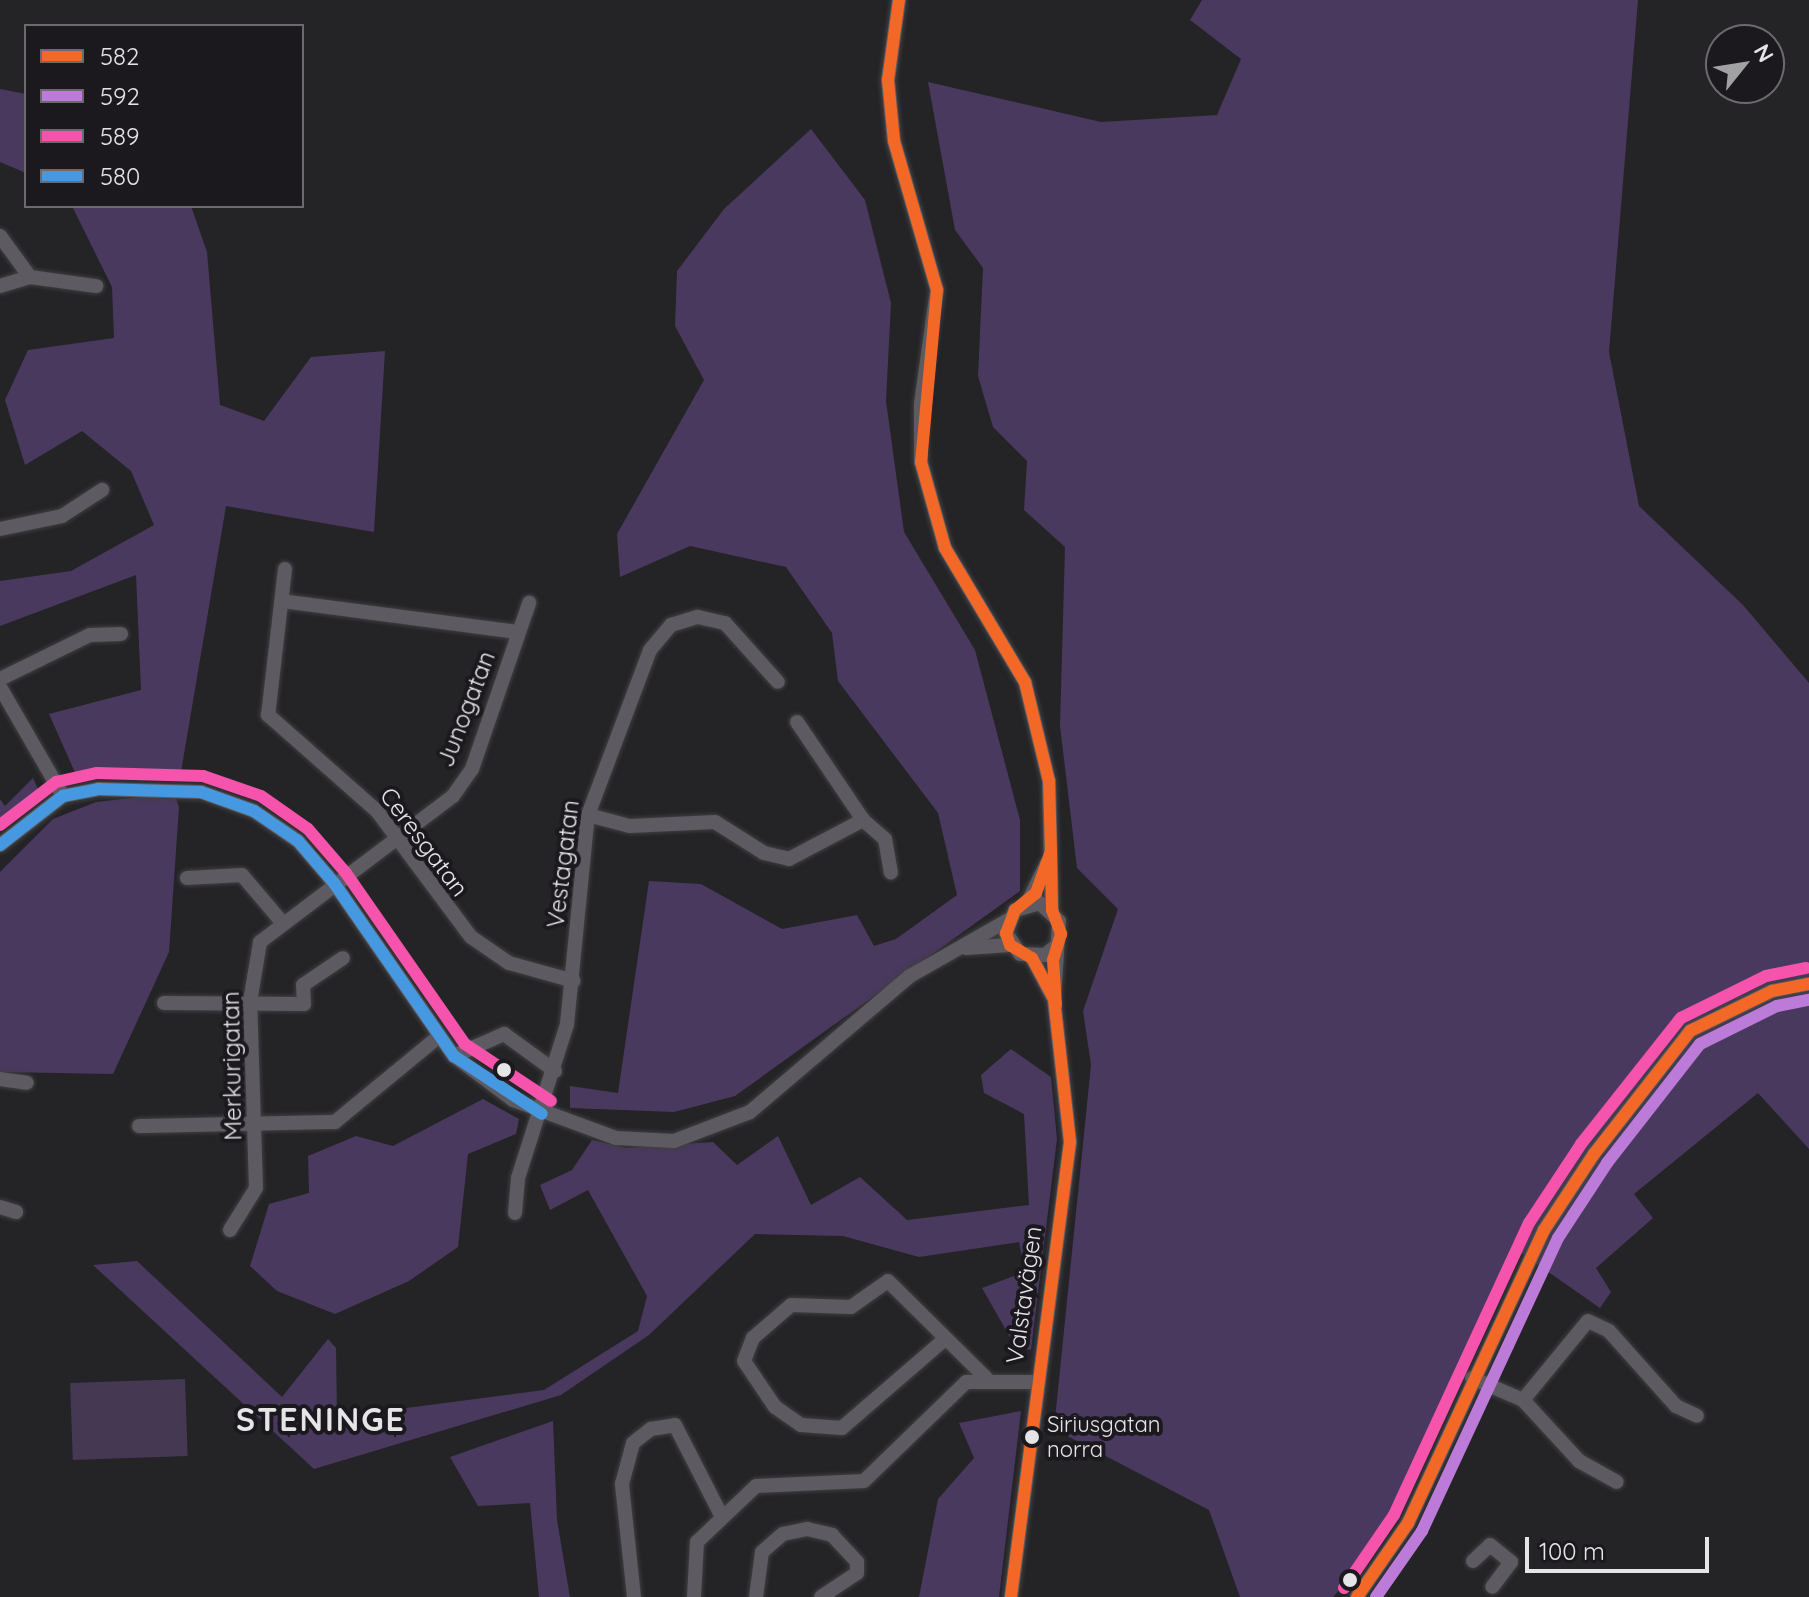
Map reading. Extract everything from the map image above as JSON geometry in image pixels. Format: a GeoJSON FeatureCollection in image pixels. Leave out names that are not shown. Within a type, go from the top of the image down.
{"type":"FeatureCollection","features":[{"type":"Feature","properties":{"kind":"street","name":"Valstavägen"},"geometry":{"type":"LineString","coordinates":[[899,0],[888,80],[894,141],[937,290],[921,404],[921,462],[945,548],[1025,682],[1049,781],[1052,910],[1061,934],[1055,947],[1054,999],[1070,1142],[1035,1382],[1011,1597]]}},
{"type":"Feature","properties":{"kind":"street"},"geometry":{"type":"LineString","coordinates":[[0,236],[30,277]]}},
{"type":"Feature","properties":{"kind":"street"},"geometry":{"type":"LineString","coordinates":[[0,286],[30,277],[96,286]]}},
{"type":"Feature","properties":{"kind":"street"},"geometry":{"type":"LineString","coordinates":[[0,529],[62,516],[102,490]]}},
{"type":"Feature","properties":{"kind":"street","name":"Ceresgatan"},"geometry":{"type":"LineString","coordinates":[[285,569],[268,715],[399,838],[471,937],[509,963],[574,981]]}},
{"type":"Feature","properties":{"kind":"street"},"geometry":{"type":"LineString","coordinates":[[282,601],[518,632]]}},
{"type":"Feature","properties":{"kind":"street","name":"Junogatan"},"geometry":{"type":"LineString","coordinates":[[334,883],[430,819],[472,769],[529,603]]}},
{"type":"Feature","properties":{"kind":"street","name":"Vestagatan"},"geometry":{"type":"LineString","coordinates":[[515,1213],[518,1178],[555,1071],[574,981],[588,815],[612,736],[650,650],[671,625],[698,617],[725,623],[778,682]]}},
{"type":"Feature","properties":{"kind":"street"},"geometry":{"type":"LineString","coordinates":[[0,679],[90,635],[121,634]]}},
{"type":"Feature","properties":{"kind":"street"},"geometry":{"type":"LineString","coordinates":[[0,687],[63,796]]}},
{"type":"Feature","properties":{"kind":"street"},"geometry":{"type":"LineString","coordinates":[[797,722],[863,820],[885,839],[891,872]]}},
{"type":"Feature","properties":{"kind":"street"},"geometry":{"type":"LineString","coordinates":[[0,845],[63,796],[146,787],[201,792],[254,811],[298,841],[334,883],[437,1038],[454,1056],[542,1114],[616,1138],[674,1141],[722,1124],[784,1088],[910,976],[1008,920],[1027,904],[1051,851]]}},
{"type":"Feature","properties":{"kind":"street"},"geometry":{"type":"LineString","coordinates":[[588,815],[630,826],[715,822],[764,853],[789,859],[863,820]]}},
{"type":"Feature","properties":{"kind":"street"},"geometry":{"type":"LineString","coordinates":[[187,878],[242,875],[281,921]]}},
{"type":"Feature","properties":{"kind":"street","name":"Merkurigatan"},"geometry":{"type":"LineString","coordinates":[[230,1230],[256,1188],[250,1002],[260,942],[281,921],[334,883]]}},
{"type":"Feature","properties":{"kind":"street"},"geometry":{"type":"LineString","coordinates":[[1027,904],[1052,910]]}},
{"type":"Feature","properties":{"kind":"street"},"geometry":{"type":"LineString","coordinates":[[1008,920],[1010,945]]}},
{"type":"Feature","properties":{"kind":"street"},"geometry":{"type":"LineString","coordinates":[[957,949],[1010,945],[1032,958],[1055,947]]}},
{"type":"Feature","properties":{"kind":"street"},"geometry":{"type":"LineString","coordinates":[[164,1003],[304,1004],[303,985],[343,958]]}},
{"type":"Feature","properties":{"kind":"street","name":"Valstavägen"},"geometry":{"type":"LineString","coordinates":[[1032,958],[1054,999]]}},
{"type":"Feature","properties":{"kind":"street"},"geometry":{"type":"LineString","coordinates":[[1357,1597],[1408,1523],[1472,1378],[1544,1230],[1690,1031],[1772,991],[1809,984]]}},
{"type":"Feature","properties":{"kind":"street"},"geometry":{"type":"LineString","coordinates":[[454,1056],[504,1034],[555,1071]]}},
{"type":"Feature","properties":{"kind":"street"},"geometry":{"type":"LineString","coordinates":[[139,1126],[335,1122],[437,1038]]}},
{"type":"Feature","properties":{"kind":"street"},"geometry":{"type":"LineString","coordinates":[[0,1079],[27,1083]]}},
{"type":"Feature","properties":{"kind":"street"},"geometry":{"type":"LineString","coordinates":[[0,1207],[16,1212]]}},
{"type":"Feature","properties":{"kind":"street"},"geometry":{"type":"LineString","coordinates":[[945,1339],[842,1428],[801,1425],[759,1389],[744,1361],[753,1338],[791,1305],[851,1307],[888,1281],[986,1378]]}},
{"type":"Feature","properties":{"kind":"street"},"geometry":{"type":"LineString","coordinates":[[1523,1400],[1588,1321],[1609,1331],[1676,1406],[1697,1416]]}},
{"type":"Feature","properties":{"kind":"street"},"geometry":{"type":"LineString","coordinates":[[694,1597],[693,1551],[722,1517],[763,1482],[864,1481],[954,1392],[986,1378],[1035,1382]]}},
{"type":"Feature","properties":{"kind":"street"},"geometry":{"type":"LineString","coordinates":[[1472,1378],[1523,1400],[1579,1461],[1617,1482]]}},
{"type":"Feature","properties":{"kind":"street"},"geometry":{"type":"LineString","coordinates":[[634,1597],[622,1484],[633,1443],[651,1429],[675,1425],[722,1517]]}},
{"type":"Feature","properties":{"kind":"street"},"geometry":{"type":"LineString","coordinates":[[756,1597],[762,1552],[783,1534],[807,1529],[832,1535],[857,1562],[857,1573],[821,1597]]}},
{"type":"Feature","properties":{"kind":"street"},"geometry":{"type":"LineString","coordinates":[[1473,1561],[1490,1545],[1511,1562],[1492,1587]]}},
{"type":"Feature","properties":{"kind":"shaded area"},"geometry":{"type":"Polygon","coordinates":[[[1202,0],[1638,0],[1609,352],[1639,506],[1743,605],[1809,683],[1809,1149],[1758,1093],[1634,1194],[1653,1218],[1596,1268],[1611,1292],[1600,1308],[1514,1248],[1429,1444],[1360,1567],[1333,1597],[1240,1597],[1209,1510],[1054,1429],[1091,1065],[1083,1011],[1118,909],[1077,868],[1060,726],[1065,547],[1024,510],[1027,461],[993,427],[978,376],[983,268],[955,230],[928,82],[1101,122],[1217,115],[1241,59],[1190,20],[1202,0]]]}},
{"type":"Feature","properties":{"kind":"shaded area"},"geometry":{"type":"Polygon","coordinates":[[[0,89],[24,94],[24,172],[0,162],[0,89]]]}},
{"type":"Feature","properties":{"kind":"shaded area"},"geometry":{"type":"Polygon","coordinates":[[[811,129],[865,200],[891,303],[886,401],[904,532],[975,650],[1020,820],[1020,891],[735,1096],[674,1112],[570,1108],[570,1086],[618,1093],[649,881],[701,884],[782,929],[857,915],[874,946],[896,939],[957,895],[938,813],[838,681],[832,633],[786,567],[690,546],[620,577],[617,534],[704,380],[675,326],[677,271],[724,209],[811,129]]]}},
{"type":"Feature","properties":{"kind":"shaded area"},"geometry":{"type":"Polygon","coordinates":[[[73,208],[192,208],[207,252],[220,405],[264,421],[311,357],[385,351],[374,532],[226,506],[181,772],[77,777],[49,714],[141,690],[136,575],[0,626],[0,581],[71,571],[154,525],[131,471],[82,431],[25,465],[5,400],[28,350],[114,338],[112,287],[73,208]]]}},
{"type":"Feature","properties":{"kind":"shaded area"},"geometry":{"type":"Polygon","coordinates":[[[33,778],[38,789],[0,822],[0,799],[5,806],[33,778]]]}},
{"type":"Feature","properties":{"kind":"shaded area"},"geometry":{"type":"Polygon","coordinates":[[[174,793],[179,807],[169,952],[113,1074],[0,1072],[0,872],[53,819],[96,802],[174,793]]]}},
{"type":"Feature","properties":{"kind":"shaded area"},"geometry":{"type":"Polygon","coordinates":[[[1011,1049],[1051,1077],[1057,1139],[1031,1350],[1015,1346],[982,1288],[1025,1272],[1019,1242],[919,1257],[843,1236],[755,1234],[649,1335],[561,1395],[314,1469],[93,1265],[137,1261],[282,1397],[328,1339],[336,1348],[337,1417],[544,1390],[638,1331],[647,1296],[588,1190],[550,1210],[540,1185],[572,1170],[592,1140],[626,1148],[713,1142],[737,1165],[778,1136],[811,1205],[860,1177],[907,1220],[1029,1205],[1024,1114],[984,1093],[981,1075],[1011,1049]]]}},
{"type":"Feature","properties":{"kind":"shaded area"},"geometry":{"type":"Polygon","coordinates":[[[483,1099],[519,1119],[516,1134],[468,1154],[458,1247],[409,1281],[335,1314],[277,1291],[250,1266],[269,1204],[309,1193],[308,1156],[356,1136],[393,1146],[483,1099]]]}},
{"type":"Feature","properties":{"kind":"shaded area"},"geometry":{"type":"Polygon","coordinates":[[[185,1379],[188,1456],[73,1460],[70,1383],[185,1379]]]}},
{"type":"Feature","properties":{"kind":"shaded area"},"geometry":{"type":"Polygon","coordinates":[[[1021,1411],[999,1597],[919,1597],[938,1499],[974,1458],[959,1423],[1021,1411]]]}},
{"type":"Feature","properties":{"kind":"shaded area"},"geometry":{"type":"Polygon","coordinates":[[[553,1421],[557,1520],[570,1597],[539,1597],[530,1503],[478,1506],[450,1457],[553,1421]]]}},
{"type":"Feature","properties":{"kind":"transit line","name":"582"},"geometry":{"type":"LineString","coordinates":[[899,0],[888,80],[894,141],[937,290],[921,462],[945,548],[1025,682],[1049,781],[1051,851],[1036,893],[1015,910],[1006,933],[1010,945],[1032,958],[1054,999],[1070,1142],[1011,1597]]}},
{"type":"Feature","properties":{"kind":"transit line","name":"589"},"geometry":{"type":"LineString","coordinates":[[0,825],[56,782],[97,773],[203,776],[261,796],[308,829],[346,873],[465,1044],[551,1101]]}},
{"type":"Feature","properties":{"kind":"transit line","name":"580"},"geometry":{"type":"LineString","coordinates":[[0,845],[63,796],[98,789],[201,792],[254,811],[298,841],[334,883],[454,1056],[542,1114]]}},
{"type":"Feature","properties":{"kind":"transit line","name":"582"},"geometry":{"type":"LineString","coordinates":[[1051,853],[1052,910],[1061,934],[1053,960],[1056,1005]]}},
{"type":"Feature","properties":{"kind":"transit line","name":"589"},"geometry":{"type":"LineString","coordinates":[[1344,1588],[1394,1515],[1529,1223],[1581,1144],[1681,1018],[1766,976],[1806,968]]}},
{"type":"Feature","properties":{"kind":"transit line","name":"582"},"geometry":{"type":"LineString","coordinates":[[1357,1597],[1408,1523],[1544,1230],[1594,1154],[1690,1031],[1772,991],[1809,984]]}},
{"type":"Feature","properties":{"kind":"transit line","name":"592"},"geometry":{"type":"LineString","coordinates":[[1376,1597],[1422,1531],[1558,1238],[1607,1163],[1700,1044],[1777,1006],[1809,1000]]}},
{"type":"Feature","properties":{"kind":"place","name":"Siriusgatan norra"},"geometry":{"type":"Point","coordinates":[1032,1437]}},
{"type":"Feature","properties":{"kind":"district","name":"STENINGE"},"geometry":{"type":"Point","coordinates":[321,1419]}}]}
